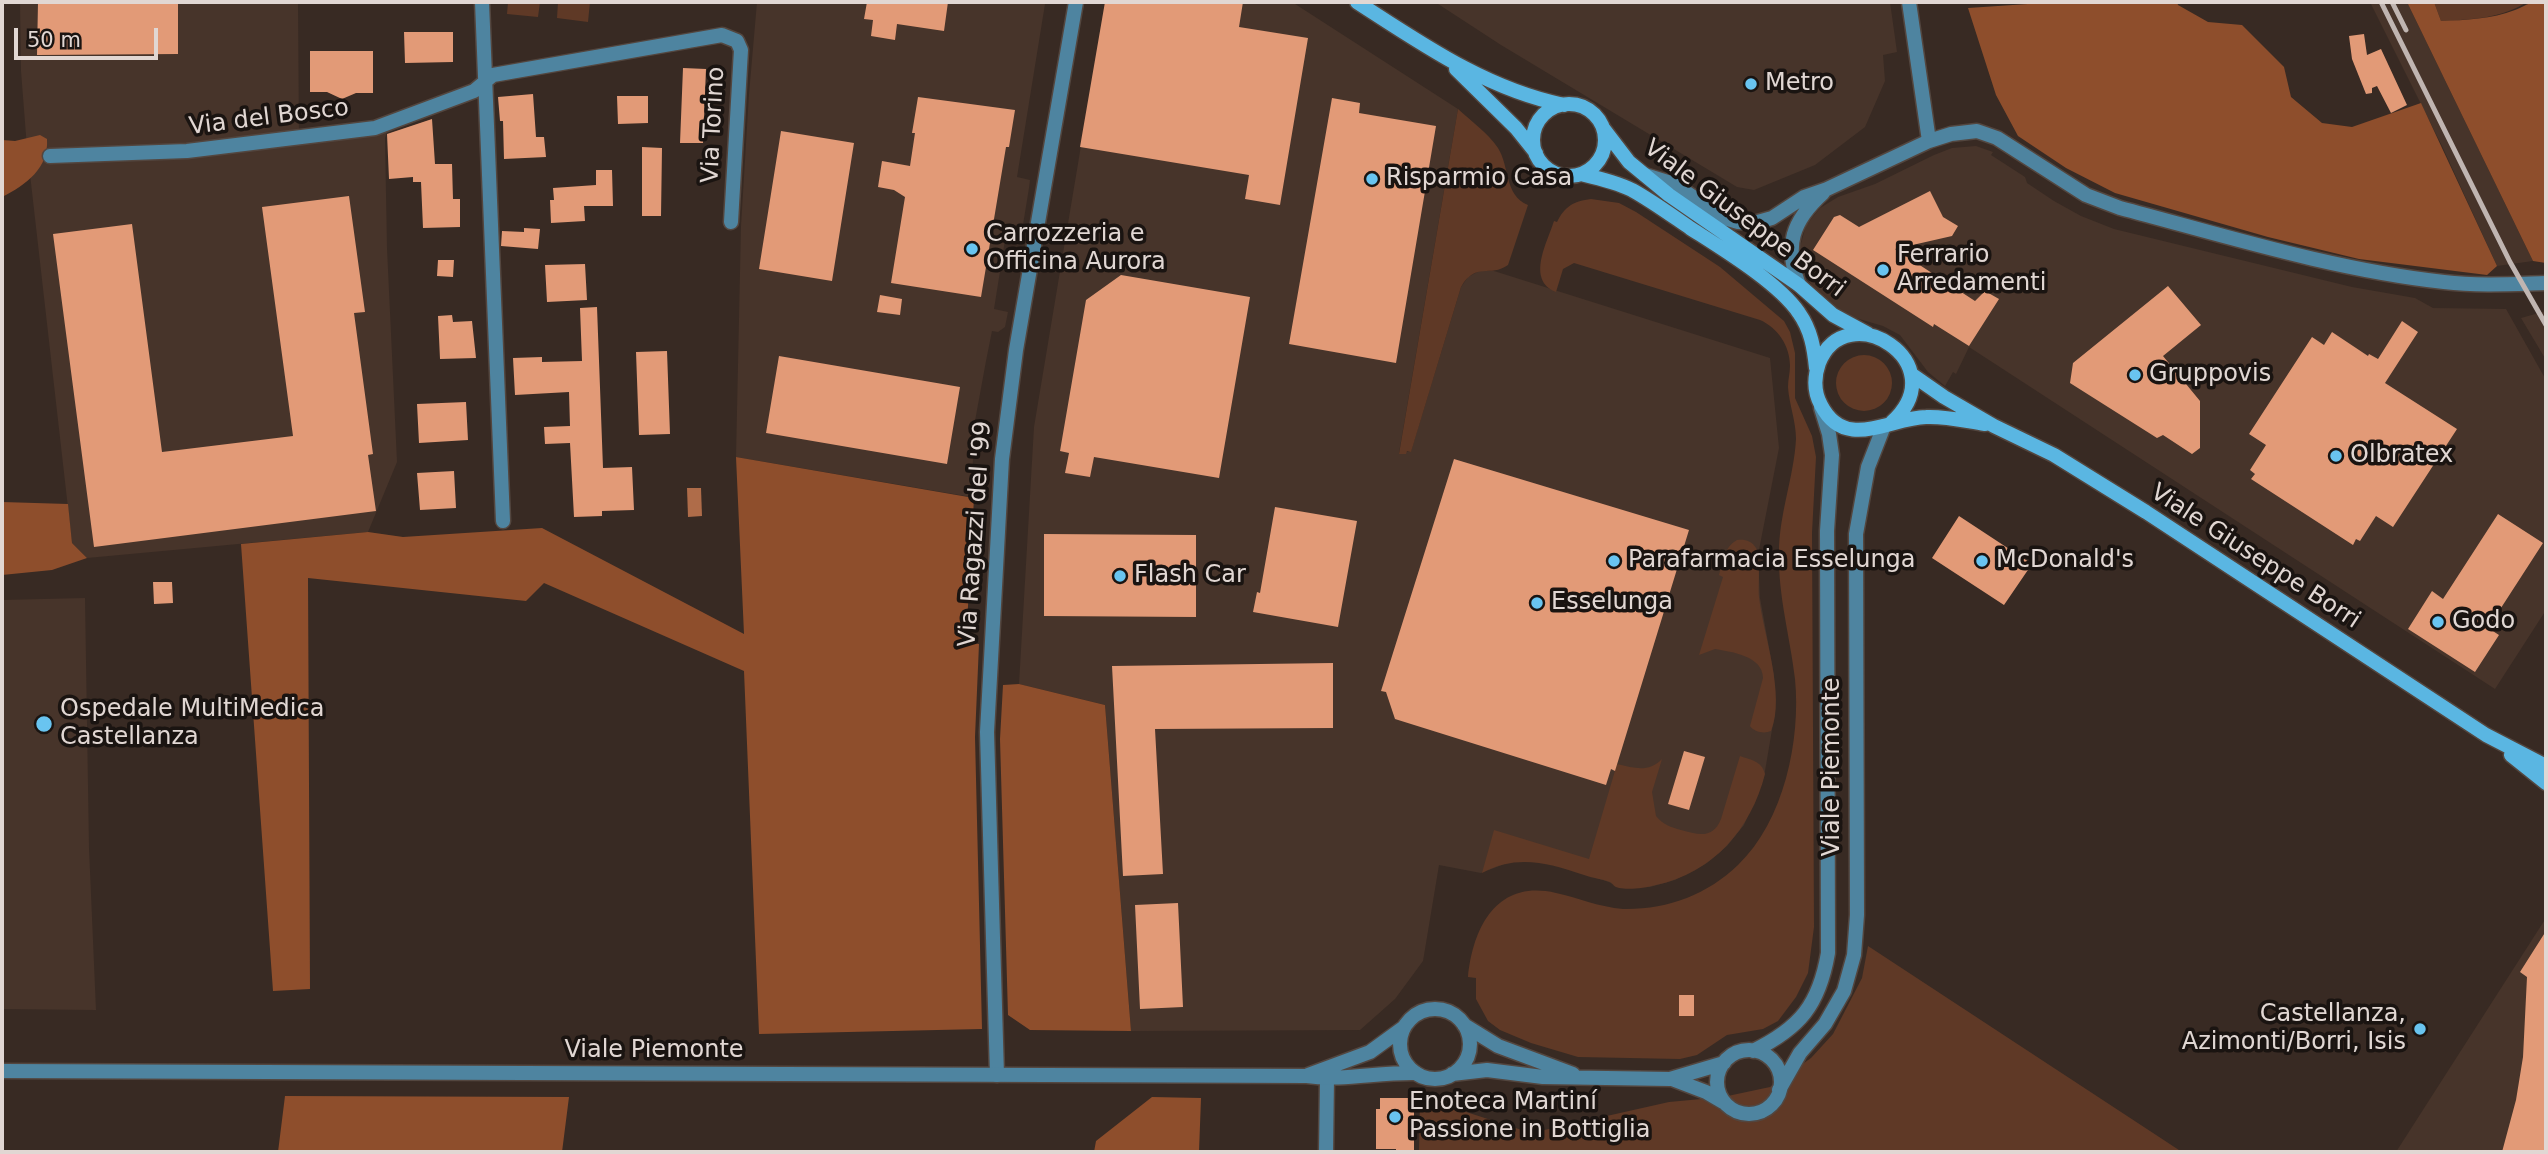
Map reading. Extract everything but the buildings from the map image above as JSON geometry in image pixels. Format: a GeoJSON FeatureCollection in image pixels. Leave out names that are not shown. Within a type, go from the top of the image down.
{"type":"FeatureCollection","features":[{"type":"Feature","properties":{"kind":"main road","name":"Viale Giuseppe Borri"},"geometry":{"type":"LineString","coordinates":[[1357,2],[1448,60],[1515,91],[1586,109],[1598,119],[1623,156],[1669,195],[1799,285],[1832,315],[1869,335]]}},
{"type":"Feature","properties":{"kind":"main road","name":"Viale Giuseppe Borri"},"geometry":{"type":"LineString","coordinates":[[1448,60],[1516,128],[1544,165],[1561,175],[1581,174],[1617,184],[1638,194],[1739,260],[1798,310],[1814,348],[1815,387],[1819,403],[1828,416],[1847,428],[1870,431],[1888,424],[1938,417],[1994,426]]}},
{"type":"Feature","properties":{"kind":"main road"},"geometry":{"type":"LineString","coordinates":[[1537,155],[1534,136],[1536,126],[1549,111],[1563,105]]}},
{"type":"Feature","properties":{"kind":"main road","name":"Viale Giuseppe Borri"},"geometry":{"type":"LineString","coordinates":[[1581,174],[1592,168],[1600,159],[1604,148],[1603,128]]}},
{"type":"Feature","properties":{"kind":"main road","name":"Viale Giuseppe Borri"},"geometry":{"type":"LineString","coordinates":[[1816,371],[1821,358],[1840,340],[1853,335],[1884,338],[1906,359],[1911,374],[1944,397],[1994,426],[2046,450],[2111,491],[2486,735],[2546,783]]}},
{"type":"Feature","properties":{"kind":"main road"},"geometry":{"type":"LineString","coordinates":[[1888,424],[1907,403],[1912,388],[1911,374]]}},
{"type":"Feature","properties":{"kind":"main road","name":"Viale Giuseppe Borri"},"geometry":{"type":"LineString","coordinates":[[2486,735],[2546,766]]}},
{"type":"Feature","properties":{"kind":"street"},"geometry":{"type":"LineString","coordinates":[[482,2],[503,521]]}},
{"type":"Feature","properties":{"kind":"street","name":"Via Ragazzi del '99"},"geometry":{"type":"LineString","coordinates":[[997,1075],[987,732],[1002,459],[1016,350],[1076,2]]}},
{"type":"Feature","properties":{"kind":"street"},"geometry":{"type":"LineString","coordinates":[[1909,2],[1929,141]]}},
{"type":"Feature","properties":{"kind":"street","name":"Via Torino"},"geometry":{"type":"LineString","coordinates":[[484,83],[493,75],[712,35],[734,39],[741,50],[731,222]]}},
{"type":"Feature","properties":{"kind":"street","name":"Via del Bosco"},"geometry":{"type":"LineString","coordinates":[[50,156],[187,151],[375,128],[474,91],[484,83]]}},
{"type":"Feature","properties":{"kind":"street"},"geometry":{"type":"LineString","coordinates":[[1644,175],[1674,184],[1724,218],[1746,223],[1772,218],[1804,197],[1827,189],[1929,141],[1965,131],[1986,134],[2068,186],[2109,205],[2329,262],[2445,282],[2546,283]]}},
{"type":"Feature","properties":{"kind":"street"},"geometry":{"type":"LineString","coordinates":[[1799,285],[1793,267],[1793,235],[1802,215],[1827,189]]}},
{"type":"Feature","properties":{"kind":"street","name":"Viale Piemonte"},"geometry":{"type":"LineString","coordinates":[[1753,1051],[1791,1030],[1806,1012],[1822,980],[1829,945],[1827,531],[1832,463],[1829,434],[1819,403]]}},
{"type":"Feature","properties":{"kind":"street","name":"Viale Piemonte"},"geometry":{"type":"LineString","coordinates":[[1779,1090],[1800,1053],[1835,1008],[1847,983],[1854,955],[1857,915],[1856,534],[1868,467],[1888,424]]}},
{"type":"Feature","properties":{"kind":"street"},"geometry":{"type":"LineString","coordinates":[[1580,1077],[1498,1046],[1448,1012],[1428,1010],[1410,1020],[1400,1038],[1403,1058],[1416,1073],[1434,1078],[1487,1070],[1533,1077],[1670,1079],[1724,1063],[1738,1052],[1753,1051],[1762,1054],[1775,1065],[1779,1073],[1779,1090],[1772,1105],[1756,1113],[1738,1112],[1706,1092],[1670,1079]]}},
{"type":"Feature","properties":{"kind":"street"},"geometry":{"type":"LineString","coordinates":[[1452,1074],[1465,1062],[1468,1053],[1468,1033],[1464,1024]]}},
{"type":"Feature","properties":{"kind":"street","name":"Viale Piemonte"},"geometry":{"type":"LineString","coordinates":[[1307,1076],[1370,1052],[1404,1028]]}},
{"type":"Feature","properties":{"kind":"street"},"geometry":{"type":"LineString","coordinates":[[1724,1063],[1717,1079],[1718,1092],[1724,1102]]}},
{"type":"Feature","properties":{"kind":"street","name":"Viale Piemonte"},"geometry":{"type":"LineString","coordinates":[[2,1071],[1307,1076],[1327,1079],[1386,1072],[1416,1073]]}},
{"type":"Feature","properties":{"kind":"street"},"geometry":{"type":"LineString","coordinates":[[1326,1152],[1327,1079]]}},
{"type":"Feature","properties":{"kind":"shaded area"},"geometry":{"type":"Polygon","coordinates":[[[20,2],[298,2],[299,140],[387,132],[387,248],[397,462],[368,532],[87,558],[72,543],[27,148],[21,71],[20,2]]]}},
{"type":"Feature","properties":{"kind":"shaded area"},"geometry":{"type":"Polygon","coordinates":[[[508,2],[540,2],[538,17],[507,14],[508,2]]]}},
{"type":"Feature","properties":{"kind":"shaded area"},"geometry":{"type":"Polygon","coordinates":[[[558,2],[590,2],[588,22],[557,18],[558,2]]]}},
{"type":"Feature","properties":{"kind":"shaded area"},"geometry":{"type":"Polygon","coordinates":[[[757,2],[1045,4],[1017,177],[1030,180],[1029,188],[1020,243],[1005,240],[994,309],[1008,312],[1005,327],[998,332],[992,331],[986,361],[975,421],[971,497],[736,457],[741,226],[757,2]]]}},
{"type":"Feature","properties":{"kind":"shaded area"},"geometry":{"type":"Polygon","coordinates":[[[1105,2],[1292,2],[1458,109],[1399,453],[1411,451],[1461,287],[1468,277],[1481,270],[1494,271],[1770,358],[1779,448],[1758,555],[1760,598],[1774,675],[1774,718],[1764,777],[1744,825],[1727,846],[1707,863],[1675,880],[1650,887],[1617,887],[1609,882],[1530,860],[1507,863],[1481,873],[1439,865],[1423,961],[1395,999],[1360,1030],[1131,1031],[1105,705],[1019,684],[1034,427],[1105,2]]]}},
{"type":"Feature","properties":{"kind":"shaded area","name":"Metro"},"geometry":{"type":"Polygon","coordinates":[[[1435,2],[1890,2],[1897,52],[1883,55],[1885,81],[1865,127],[1815,165],[1754,190],[1737,187],[1501,45],[1435,2]]]}},
{"type":"Feature","properties":{"kind":"shaded area"},"geometry":{"type":"Polygon","coordinates":[[[2058,2],[2177,2],[2208,22],[2242,25],[2284,67],[2291,97],[2322,123],[2352,127],[2421,103],[2497,266],[2487,275],[2359,259],[2268,237],[2115,193],[2066,168],[2018,136],[1996,95],[1968,8],[2058,2]]]}},
{"type":"Feature","properties":{"kind":"shaded area"},"geometry":{"type":"Polygon","coordinates":[[[2370,2],[2407,2],[2533,261],[2497,266],[2442,146],[2370,2]]]}},
{"type":"Feature","properties":{"kind":"shaded area"},"geometry":{"type":"Polygon","coordinates":[[[2407,2],[2434,2],[2441,21],[2488,17],[2532,3],[2546,2],[2546,263],[2533,261],[2407,2]]]}},
{"type":"Feature","properties":{"kind":"shaded area"},"geometry":{"type":"Polygon","coordinates":[[[2434,2],[2527,2],[2497,15],[2441,21],[2434,2]]]}},
{"type":"Feature","properties":{"kind":"shaded area"},"geometry":{"type":"Polygon","coordinates":[[[1458,109],[1498,148],[1511,188],[1520,200],[1528,205],[1508,265],[1501,269],[1472,274],[1461,287],[1411,452],[1399,454],[1458,109]]]}},
{"type":"Feature","properties":{"kind":"shaded area"},"geometry":{"type":"Polygon","coordinates":[[[40,135],[47,139],[47,149],[40,167],[27,181],[2,197],[2,140],[15,141],[40,135]]]}},
{"type":"Feature","properties":{"kind":"shaded area"},"geometry":{"type":"Polygon","coordinates":[[[1976,146],[1993,152],[1991,155],[2025,177],[2027,183],[2054,201],[2081,216],[2114,229],[2352,287],[2415,298],[2433,308],[2506,309],[2546,380],[2546,610],[2495,689],[1969,347],[1956,374],[1953,372],[1945,386],[1928,372],[1900,335],[1883,326],[1849,316],[1817,294],[1801,268],[1799,251],[1806,225],[1820,208],[1838,197],[1875,184],[1934,155],[1952,148],[1976,146]]]}},
{"type":"Feature","properties":{"kind":"shaded area"},"geometry":{"type":"Polygon","coordinates":[[[1591,199],[1619,203],[1636,212],[1720,267],[1784,321],[1795,353],[1795,398],[1812,436],[1816,457],[1812,533],[1814,927],[1808,973],[1796,997],[1778,1021],[1763,1029],[1727,1035],[1697,1055],[1680,1059],[1578,1057],[1531,1043],[1500,1030],[1488,1021],[1476,999],[1476,978],[1468,977],[1482,925],[1504,900],[1518,893],[1556,893],[1606,906],[1639,909],[1685,899],[1713,885],[1738,865],[1767,826],[1778,803],[1792,753],[1795,679],[1779,569],[1781,524],[1796,439],[1788,387],[1788,352],[1777,333],[1760,320],[1574,263],[1563,269],[1556,292],[1547,286],[1542,279],[1541,260],[1554,221],[1557,222],[1571,205],[1591,199]]]}},
{"type":"Feature","properties":{"kind":"shaded area"},"geometry":{"type":"Polygon","coordinates":[[[2546,311],[2546,360],[2521,318],[2546,311]]]}},
{"type":"Feature","properties":{"kind":"shaded area"},"geometry":{"type":"Polygon","coordinates":[[[1864,355],[1875,357],[1884,363],[1890,372],[1890,394],[1884,403],[1875,409],[1864,411],[1853,409],[1844,403],[1838,394],[1836,383],[1838,372],[1844,363],[1853,357],[1864,355]]]}},
{"type":"Feature","properties":{"kind":"shaded area"},"geometry":{"type":"Polygon","coordinates":[[[736,457],[974,498],[966,642],[979,644],[975,737],[982,1029],[759,1034],[744,671],[544,583],[526,601],[308,578],[310,989],[273,991],[241,544],[368,532],[403,537],[542,528],[744,634],[736,457]]]}},
{"type":"Feature","properties":{"kind":"shaded area"},"geometry":{"type":"Polygon","coordinates":[[[687,488],[701,488],[702,516],[688,517],[687,488]]]}},
{"type":"Feature","properties":{"kind":"shaded area"},"geometry":{"type":"Polygon","coordinates":[[[2,502],[68,504],[72,543],[87,558],[52,570],[2,575],[2,502]]]}},
{"type":"Feature","properties":{"kind":"shaded area"},"geometry":{"type":"Polygon","coordinates":[[[1737,540],[1752,544],[1756,548],[1758,558],[1759,597],[1776,700],[1775,716],[1771,731],[1768,732],[1757,731],[1750,726],[1763,678],[1758,665],[1745,656],[1715,649],[1699,655],[1723,577],[1719,575],[1723,560],[1729,547],[1737,540]]]}},
{"type":"Feature","properties":{"kind":"shaded area","name":"Ospedale MultiMedica Castellanza"},"geometry":{"type":"Polygon","coordinates":[[[85,598],[89,848],[96,1010],[2,1009],[2,600],[85,598]]]}},
{"type":"Feature","properties":{"kind":"shaded area"},"geometry":{"type":"Polygon","coordinates":[[[1019,684],[1105,705],[1131,1031],[1030,1030],[1008,1015],[1000,739],[1003,685],[1019,684]]]}},
{"type":"Feature","properties":{"kind":"shaded area"},"geometry":{"type":"Polygon","coordinates":[[[1740,756],[1759,764],[1765,774],[1750,813],[1727,846],[1695,870],[1676,879],[1647,887],[1623,889],[1607,881],[1533,862],[1508,864],[1482,873],[1494,830],[1589,859],[1617,764],[1646,768],[1662,759],[1652,792],[1656,816],[1664,824],[1677,829],[1699,834],[1710,833],[1721,819],[1740,756]]]}},
{"type":"Feature","properties":{"kind":"shaded area"},"geometry":{"type":"Polygon","coordinates":[[[2546,918],[2546,1152],[2396,1152],[2437,1088],[2546,918]]]}},
{"type":"Feature","properties":{"kind":"shaded area"},"geometry":{"type":"Polygon","coordinates":[[[1868,946],[2182,1152],[1419,1152],[1420,1097],[1531,1133],[1669,1102],[1723,1097],[1770,1087],[1811,1058],[1833,1034],[1862,978],[1868,946]]]}},
{"type":"Feature","properties":{"kind":"shaded area"},"geometry":{"type":"Polygon","coordinates":[[[285,1096],[569,1097],[562,1152],[278,1152],[285,1096]]]}},
{"type":"Feature","properties":{"kind":"shaded area"},"geometry":{"type":"Polygon","coordinates":[[[1152,1097],[1201,1098],[1199,1152],[1094,1152],[1096,1141],[1152,1097]]]}},
{"type":"Feature","properties":{"kind":"railway"},"geometry":{"type":"LineString","coordinates":[[2381,2],[2510,262],[2546,325]]}},
{"type":"Feature","properties":{"kind":"railway"},"geometry":{"type":"LineString","coordinates":[[2392,2],[2406,30]]}},
{"type":"Feature","properties":{"kind":"place","name":"Metro"},"geometry":{"type":"Point","coordinates":[1751,84]}},
{"type":"Feature","properties":{"kind":"place","name":"Risparmio Casa"},"geometry":{"type":"Point","coordinates":[1372,179]}},
{"type":"Feature","properties":{"kind":"place","name":"Carrozzeria e Officina Aurora"},"geometry":{"type":"Point","coordinates":[972,249]}},
{"type":"Feature","properties":{"kind":"place","name":"Ferrario Arredamenti"},"geometry":{"type":"Point","coordinates":[1883,270]}},
{"type":"Feature","properties":{"kind":"place","name":"Gruppovis"},"geometry":{"type":"Point","coordinates":[2135,375]}},
{"type":"Feature","properties":{"kind":"place","name":"Olbratex"},"geometry":{"type":"Point","coordinates":[2336,456]}},
{"type":"Feature","properties":{"kind":"place","name":"Parafarmacia Esselunga"},"geometry":{"type":"Point","coordinates":[1614,561]}},
{"type":"Feature","properties":{"kind":"place","name":"McDonald's"},"geometry":{"type":"Point","coordinates":[1982,561]}},
{"type":"Feature","properties":{"kind":"place","name":"Flash Car"},"geometry":{"type":"Point","coordinates":[1120,576]}},
{"type":"Feature","properties":{"kind":"place","name":"Esselunga"},"geometry":{"type":"Point","coordinates":[1537,603]}},
{"type":"Feature","properties":{"kind":"place","name":"Godo"},"geometry":{"type":"Point","coordinates":[2438,622]}},
{"type":"Feature","properties":{"kind":"place","name":"Ospedale MultiMedica Castellanza"},"geometry":{"type":"Point","coordinates":[44,724]}},
{"type":"Feature","properties":{"kind":"place","name":"Castellanza, Azimonti/Borri, Isis"},"geometry":{"type":"Point","coordinates":[2420,1029]}},
{"type":"Feature","properties":{"kind":"place","name":"Enoteca Martiní Passione in Bottiglia"},"geometry":{"type":"Point","coordinates":[1395,1117]}}]}
